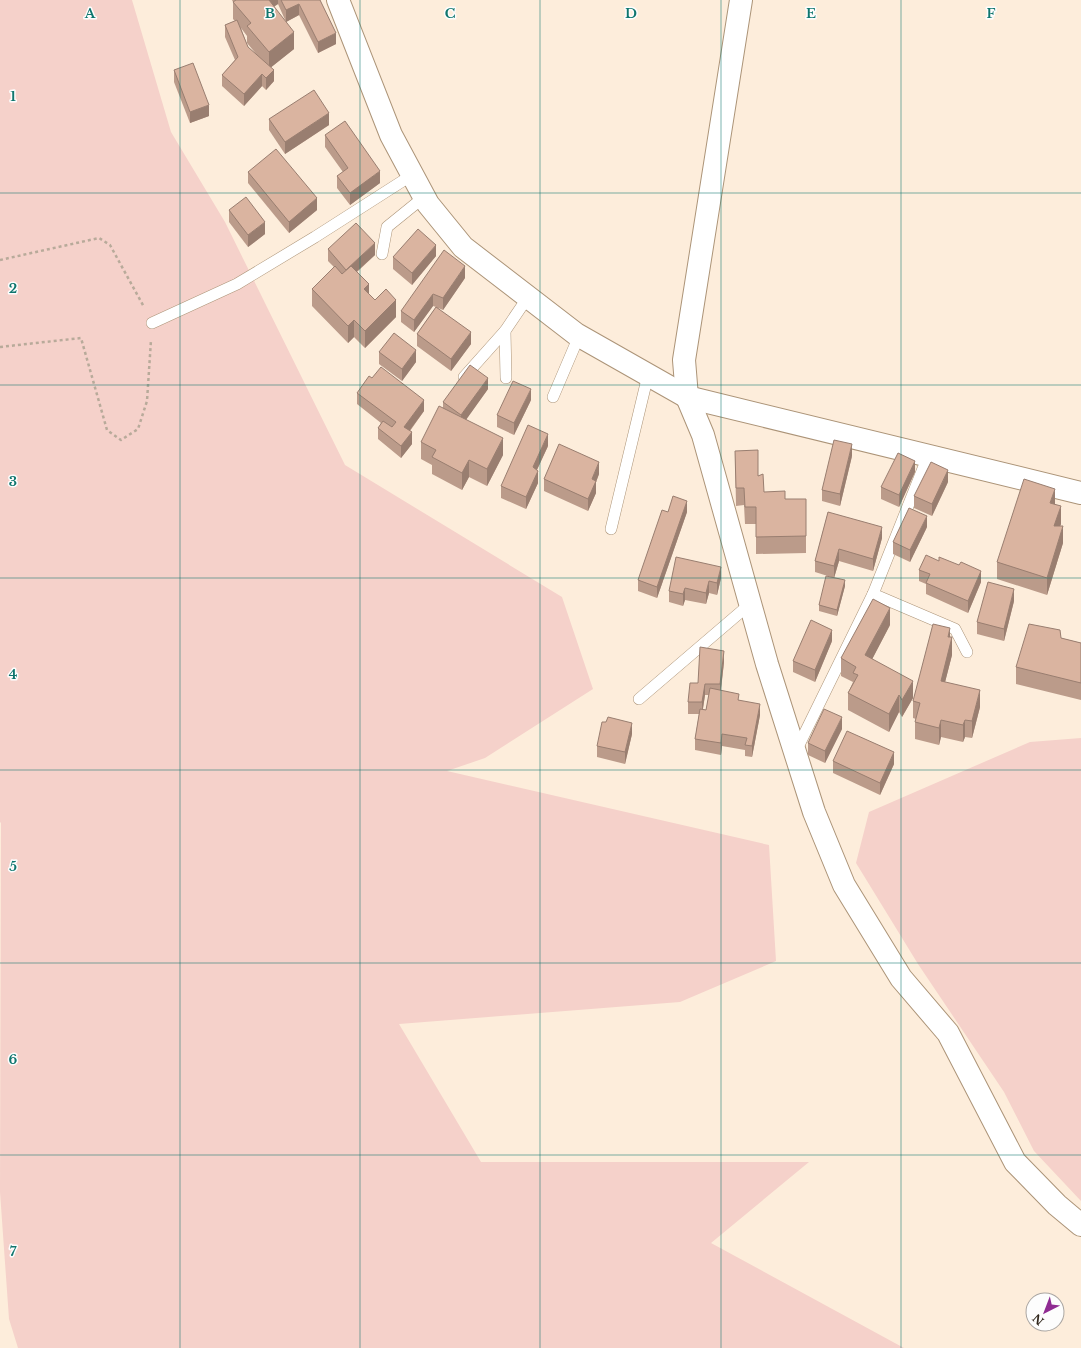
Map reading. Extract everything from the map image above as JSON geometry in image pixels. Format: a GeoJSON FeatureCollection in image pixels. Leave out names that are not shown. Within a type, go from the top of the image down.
{"type":"FeatureCollection","features":[{"type":"Feature","properties":{"kind":"street"},"geometry":{"type":"LineString","coordinates":[[338,0],[391,135],[428,204],[463,247],[579,336],[687,397],[1081,493]]}},
{"type":"Feature","properties":{"kind":"street"},"geometry":{"type":"LineString","coordinates":[[741,0],[684,360],[687,397],[703,435],[750,604],[795,754],[814,812],[844,885],[901,978],[948,1033],[1015,1162],[1057,1205],[1081,1225]]}},
{"type":"Feature","properties":{"kind":"lane"},"geometry":{"type":"LineString","coordinates":[[152,323],[237,284],[315,237],[412,175]]}},
{"type":"Feature","properties":{"kind":"lane"},"geometry":{"type":"LineString","coordinates":[[382,254],[386,227],[424,197]]}},
{"type":"Feature","properties":{"kind":"lane"},"geometry":{"type":"LineString","coordinates":[[458,383],[505,332],[528,297]]}},
{"type":"Feature","properties":{"kind":"lane"},"geometry":{"type":"LineString","coordinates":[[505,332],[506,378]]}},
{"type":"Feature","properties":{"kind":"lane"},"geometry":{"type":"LineString","coordinates":[[553,397],[579,336]]}},
{"type":"Feature","properties":{"kind":"lane"},"geometry":{"type":"LineString","coordinates":[[611,529],[648,375]]}},
{"type":"Feature","properties":{"kind":"lane"},"geometry":{"type":"LineString","coordinates":[[795,754],[873,594],[928,456]]}},
{"type":"Feature","properties":{"kind":"lane"},"geometry":{"type":"LineString","coordinates":[[873,594],[955,629],[967,652]]}},
{"type":"Feature","properties":{"kind":"lane"},"geometry":{"type":"LineString","coordinates":[[640,699],[750,604]]}},
{"type":"Feature","properties":{"kind":"path"},"geometry":{"type":"LineString","coordinates":[[0,260],[98,238],[110,245],[152,323],[147,400],[138,429],[121,440],[107,430],[81,338],[0,347]]}},
{"type":"Feature","properties":{"kind":"shaded area"},"geometry":{"type":"Polygon","coordinates":[[[0,0],[132,0],[171,132],[225,222],[345,465],[562,597],[593,689],[485,758],[447,771],[769,845],[776,961],[680,1002],[399,1024],[481,1162],[809,1162],[711,1243],[904,1348],[18,1348],[9,1319],[0,1192],[0,0]]]}},
{"type":"Feature","properties":{"kind":"shaded area"},"geometry":{"type":"Polygon","coordinates":[[[1081,738],[1081,1201],[1034,1151],[1004,1092],[918,964],[856,863],[869,812],[1030,742],[1081,738]]]}},
{"type":"Feature","properties":{"kind":"building"},"geometry":{"type":"Polygon","coordinates":[[[236,0],[269,0],[294,32],[269,52],[247,26],[251,23],[233,2],[236,0]]]}},
{"type":"Feature","properties":{"kind":"building"},"geometry":{"type":"Polygon","coordinates":[[[281,0],[320,0],[336,33],[318,42],[299,4],[286,10],[281,0]]]}},
{"type":"Feature","properties":{"kind":"building"},"geometry":{"type":"Polygon","coordinates":[[[237,20],[248,47],[274,70],[266,78],[262,74],[244,94],[222,75],[238,57],[225,25],[237,20]]]}},
{"type":"Feature","properties":{"kind":"building"},"geometry":{"type":"Polygon","coordinates":[[[193,63],[209,105],[190,112],[174,70],[193,63]]]}},
{"type":"Feature","properties":{"kind":"building"},"geometry":{"type":"Polygon","coordinates":[[[314,90],[329,113],[285,142],[269,119],[314,90]]]}},
{"type":"Feature","properties":{"kind":"building"},"geometry":{"type":"Polygon","coordinates":[[[345,121],[380,171],[350,193],[337,176],[348,168],[325,135],[345,121]]]}},
{"type":"Feature","properties":{"kind":"building"},"geometry":{"type":"Polygon","coordinates":[[[276,149],[317,198],[289,222],[248,172],[276,149]]]}},
{"type":"Feature","properties":{"kind":"building"},"geometry":{"type":"Polygon","coordinates":[[[246,197],[265,222],[248,235],[229,210],[246,197]]]}},
{"type":"Feature","properties":{"kind":"building"},"geometry":{"type":"Polygon","coordinates":[[[356,223],[375,243],[346,270],[328,249],[356,223]]]}},
{"type":"Feature","properties":{"kind":"building"},"geometry":{"type":"Polygon","coordinates":[[[418,229],[436,245],[412,273],[393,257],[418,229]]]}},
{"type":"Feature","properties":{"kind":"building"},"geometry":{"type":"Polygon","coordinates":[[[444,250],[465,266],[443,298],[433,294],[414,320],[401,311],[444,250]]]}},
{"type":"Feature","properties":{"kind":"building"},"geometry":{"type":"Polygon","coordinates":[[[335,266],[342,274],[351,266],[369,284],[364,289],[375,300],[386,289],[396,300],[365,331],[354,320],[348,326],[312,289],[335,266]]]}},
{"type":"Feature","properties":{"kind":"building"},"geometry":{"type":"Polygon","coordinates":[[[436,307],[471,332],[451,359],[417,334],[436,307]]]}},
{"type":"Feature","properties":{"kind":"building"},"geometry":{"type":"Polygon","coordinates":[[[394,333],[416,350],[402,369],[379,352],[394,333]]]}},
{"type":"Feature","properties":{"kind":"building"},"geometry":{"type":"Polygon","coordinates":[[[470,365],[488,378],[461,415],[443,402],[470,365]]]}},
{"type":"Feature","properties":{"kind":"building"},"geometry":{"type":"Polygon","coordinates":[[[381,367],[424,400],[404,427],[412,432],[401,446],[378,428],[383,421],[392,427],[396,422],[357,393],[369,376],[372,378],[381,367]]]}},
{"type":"Feature","properties":{"kind":"building"},"geometry":{"type":"Polygon","coordinates":[[[513,381],[531,389],[514,423],[497,415],[513,381]]]}},
{"type":"Feature","properties":{"kind":"building"},"geometry":{"type":"Polygon","coordinates":[[[439,406],[503,438],[487,469],[469,460],[462,473],[432,457],[436,450],[421,442],[439,406]]]}},
{"type":"Feature","properties":{"kind":"building"},"geometry":{"type":"Polygon","coordinates":[[[528,425],[548,434],[533,467],[538,471],[526,497],[501,486],[528,425]]]}},
{"type":"Feature","properties":{"kind":"building"},"geometry":{"type":"Polygon","coordinates":[[[834,440],[852,444],[840,494],[822,490],[834,440]]]}},
{"type":"Feature","properties":{"kind":"building"},"geometry":{"type":"Polygon","coordinates":[[[559,444],[599,462],[592,479],[596,481],[588,499],[544,479],[559,444]]]}},
{"type":"Feature","properties":{"kind":"building"},"geometry":{"type":"Polygon","coordinates":[[[758,450],[758,476],[763,474],[764,492],[785,491],[785,499],[806,499],[806,536],[756,537],[756,507],[745,507],[744,488],[736,488],[735,451],[758,450]]]}},
{"type":"Feature","properties":{"kind":"building"},"geometry":{"type":"Polygon","coordinates":[[[898,453],[915,461],[899,495],[881,487],[898,453]]]}},
{"type":"Feature","properties":{"kind":"building"},"geometry":{"type":"Polygon","coordinates":[[[931,462],[948,470],[932,504],[914,496],[931,462]]]}},
{"type":"Feature","properties":{"kind":"building"},"geometry":{"type":"Polygon","coordinates":[[[1024,479],[1055,489],[1050,503],[1061,506],[1054,526],[1063,526],[1047,578],[997,562],[1024,479]]]}},
{"type":"Feature","properties":{"kind":"building"},"geometry":{"type":"Polygon","coordinates":[[[673,496],[687,501],[657,587],[638,580],[662,510],[668,512],[673,496]]]}},
{"type":"Feature","properties":{"kind":"building"},"geometry":{"type":"Polygon","coordinates":[[[909,508],[927,516],[910,550],[893,542],[909,508]]]}},
{"type":"Feature","properties":{"kind":"building"},"geometry":{"type":"Polygon","coordinates":[[[828,512],[882,527],[873,559],[839,549],[834,566],[815,561],[828,512]]]}},
{"type":"Feature","properties":{"kind":"building"},"geometry":{"type":"Polygon","coordinates":[[[926,555],[939,561],[939,557],[959,565],[961,562],[981,571],[968,601],[926,583],[930,574],[919,570],[926,555]]]}},
{"type":"Feature","properties":{"kind":"building"},"geometry":{"type":"Polygon","coordinates":[[[676,557],[721,567],[717,583],[709,581],[706,593],[685,588],[683,594],[669,591],[676,557]]]}},
{"type":"Feature","properties":{"kind":"building"},"geometry":{"type":"Polygon","coordinates":[[[826,576],[845,580],[837,610],[819,605],[826,576]]]}},
{"type":"Feature","properties":{"kind":"building"},"geometry":{"type":"Polygon","coordinates":[[[988,582],[1014,589],[1004,629],[977,622],[988,582]]]}},
{"type":"Feature","properties":{"kind":"building"},"geometry":{"type":"Polygon","coordinates":[[[873,599],[890,608],[865,655],[913,681],[902,700],[899,695],[889,714],[848,693],[858,675],[853,673],[856,667],[841,658],[873,599]]]}},
{"type":"Feature","properties":{"kind":"building"},"geometry":{"type":"Polygon","coordinates":[[[811,620],[832,630],[815,670],[793,661],[811,620]]]}},
{"type":"Feature","properties":{"kind":"building"},"geometry":{"type":"Polygon","coordinates":[[[933,624],[950,628],[948,637],[952,637],[941,681],[980,690],[972,721],[965,720],[963,725],[941,720],[939,728],[915,722],[920,703],[913,701],[933,624]]]}},
{"type":"Feature","properties":{"kind":"building"},"geometry":{"type":"Polygon","coordinates":[[[1029,624],[1060,630],[1061,638],[1081,643],[1081,683],[1016,667],[1029,624]]]}},
{"type":"Feature","properties":{"kind":"building"},"geometry":{"type":"Polygon","coordinates":[[[700,647],[724,651],[720,684],[705,684],[702,702],[688,702],[690,683],[698,683],[700,647]]]}},
{"type":"Feature","properties":{"kind":"building"},"geometry":{"type":"Polygon","coordinates":[[[710,688],[739,694],[738,700],[760,704],[752,746],[745,745],[747,738],[722,734],[721,743],[695,739],[700,709],[706,710],[710,688]]]}},
{"type":"Feature","properties":{"kind":"building"},"geometry":{"type":"Polygon","coordinates":[[[824,709],[842,717],[825,751],[808,743],[824,709]]]}},
{"type":"Feature","properties":{"kind":"building"},"geometry":{"type":"Polygon","coordinates":[[[608,717],[632,723],[625,752],[597,746],[602,722],[606,722],[608,717]]]}},
{"type":"Feature","properties":{"kind":"building"},"geometry":{"type":"Polygon","coordinates":[[[847,731],[894,752],[880,783],[833,761],[847,731]]]}}]}
